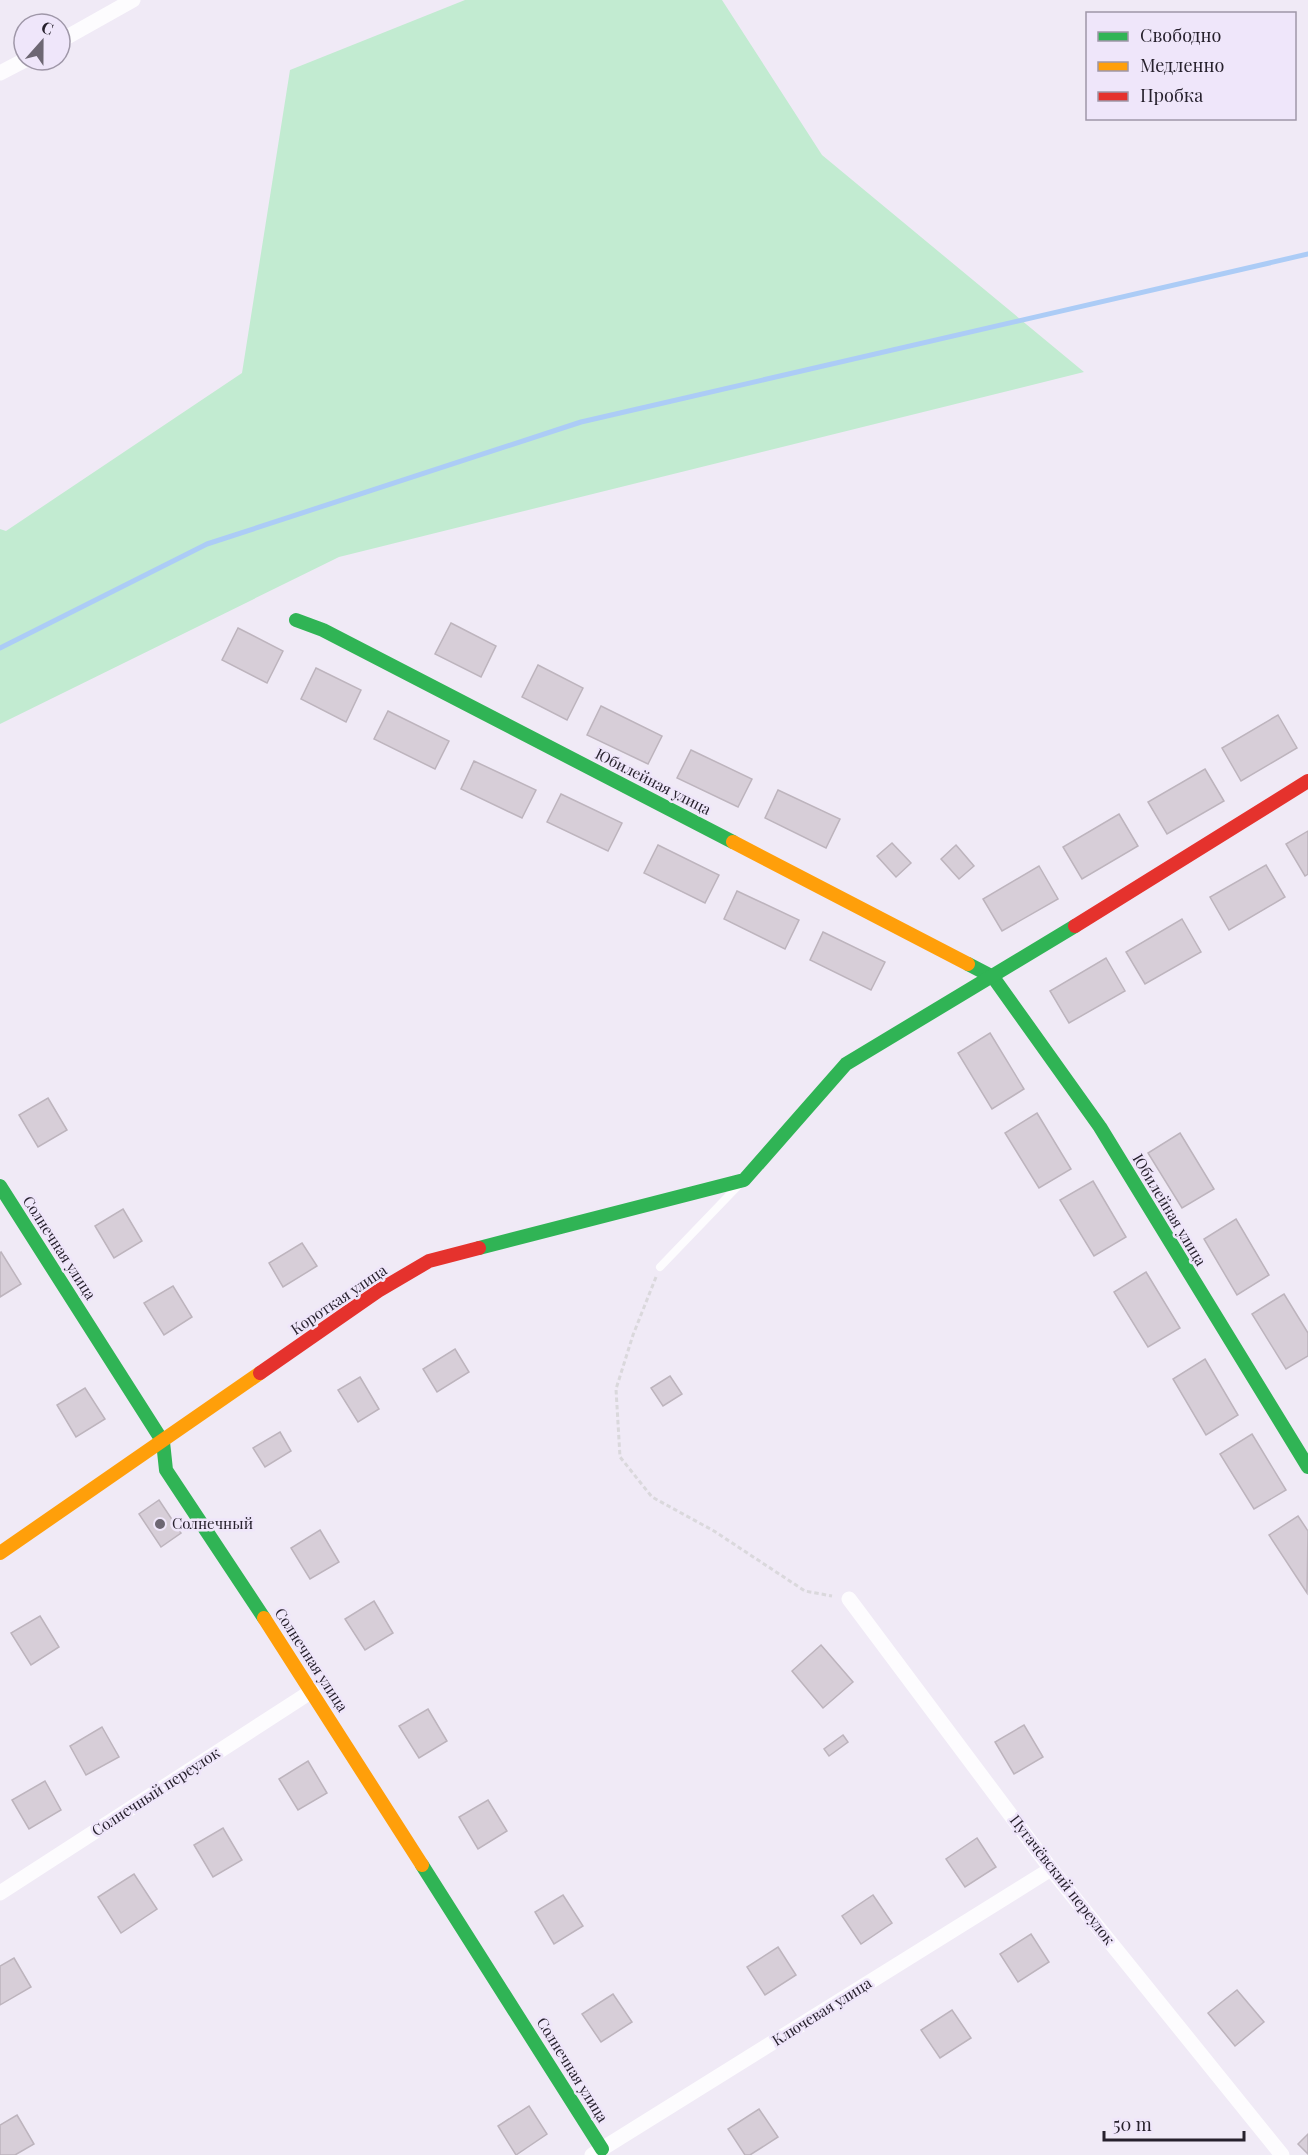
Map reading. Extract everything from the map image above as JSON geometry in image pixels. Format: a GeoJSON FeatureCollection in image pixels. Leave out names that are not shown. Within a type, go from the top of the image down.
{"type":"FeatureCollection","features":[{"type":"Feature","properties":{"kind":"street"},"geometry":{"type":"LineString","coordinates":[[72,34],[133,0]]}},
{"type":"Feature","properties":{"kind":"street","name":"Юбилейная улица"},"geometry":{"type":"LineString","coordinates":[[296,620],[323,630],[993,977],[1100,1127],[1308,1467]]}},
{"type":"Feature","properties":{"kind":"street"},"geometry":{"type":"LineString","coordinates":[[744,1180],[846,1064],[993,977],[1308,781]]}},
{"type":"Feature","properties":{"kind":"street","name":"Короткая улица"},"geometry":{"type":"LineString","coordinates":[[0,1553],[378,1292],[429,1262],[744,1180]]}},
{"type":"Feature","properties":{"kind":"street","name":"Солнечная улица"},"geometry":{"type":"LineString","coordinates":[[0,1186],[163,1442],[166,1470],[312,1691],[597,2152]]}},
{"type":"Feature","properties":{"kind":"street","name":"Пугачёвский переулок"},"geometry":{"type":"LineString","coordinates":[[849,1599],[1051,1869],[1282,2155]]}},
{"type":"Feature","properties":{"kind":"street","name":"Солнечный переулок"},"geometry":{"type":"LineString","coordinates":[[0,1893],[312,1691]]}},
{"type":"Feature","properties":{"kind":"street","name":"Ключевая улица"},"geometry":{"type":"LineString","coordinates":[[597,2152],[1051,1869]]}},
{"type":"Feature","properties":{"kind":"lane"},"geometry":{"type":"LineString","coordinates":[[660,1267],[744,1180]]}},
{"type":"Feature","properties":{"kind":"path"},"geometry":{"type":"LineString","coordinates":[[660,1267],[633,1335],[616,1389],[620,1457],[652,1497],[714,1531],[805,1591],[849,1599]]}},
{"type":"Feature","properties":{"kind":"green space"},"geometry":{"type":"Polygon","coordinates":[[[465,0],[722,0],[822,155],[1084,372],[339,557],[0,724],[0,529],[6,531],[242,373],[290,70],[465,0]]]}},
{"type":"Feature","properties":{"kind":"building"},"geometry":{"type":"Polygon","coordinates":[[[451,623],[496,646],[481,677],[435,654],[451,623]]]}},
{"type":"Feature","properties":{"kind":"building"},"geometry":{"type":"Polygon","coordinates":[[[238,628],[283,651],[267,683],[222,660],[238,628]]]}},
{"type":"Feature","properties":{"kind":"building"},"geometry":{"type":"Polygon","coordinates":[[[538,665],[583,688],[567,720],[522,697],[538,665]]]}},
{"type":"Feature","properties":{"kind":"building"},"geometry":{"type":"Polygon","coordinates":[[[316,668],[361,690],[346,722],[301,699],[316,668]]]}},
{"type":"Feature","properties":{"kind":"building"},"geometry":{"type":"Polygon","coordinates":[[[601,706],[662,736],[648,764],[587,735],[601,706]]]}},
{"type":"Feature","properties":{"kind":"building"},"geometry":{"type":"Polygon","coordinates":[[[388,711],[449,741],[435,769],[374,739],[388,711]]]}},
{"type":"Feature","properties":{"kind":"building"},"geometry":{"type":"Polygon","coordinates":[[[1278,715],[1297,748],[1241,781],[1222,748],[1278,715]]]}},
{"type":"Feature","properties":{"kind":"building"},"geometry":{"type":"Polygon","coordinates":[[[691,750],[752,779],[738,807],[677,778],[691,750]]]}},
{"type":"Feature","properties":{"kind":"building"},"geometry":{"type":"Polygon","coordinates":[[[474,761],[536,790],[522,818],[461,789],[474,761]]]}},
{"type":"Feature","properties":{"kind":"building"},"geometry":{"type":"Polygon","coordinates":[[[1205,769],[1224,801],[1167,834],[1148,802],[1205,769]]]}},
{"type":"Feature","properties":{"kind":"building"},"geometry":{"type":"Polygon","coordinates":[[[778,790],[840,819],[826,848],[765,818],[778,790]]]}},
{"type":"Feature","properties":{"kind":"building"},"geometry":{"type":"Polygon","coordinates":[[[561,794],[622,823],[608,851],[547,822],[561,794]]]}},
{"type":"Feature","properties":{"kind":"building"},"geometry":{"type":"Polygon","coordinates":[[[1119,814],[1138,846],[1082,879],[1063,847],[1119,814]]]}},
{"type":"Feature","properties":{"kind":"building"},"geometry":{"type":"Polygon","coordinates":[[[1308,831],[1308,874],[1305,876],[1286,844],[1308,831]]]}},
{"type":"Feature","properties":{"kind":"building"},"geometry":{"type":"Polygon","coordinates":[[[892,843],[911,863],[896,877],[877,856],[892,843]]]}},
{"type":"Feature","properties":{"kind":"building"},"geometry":{"type":"Polygon","coordinates":[[[658,845],[719,875],[705,903],[644,873],[658,845]]]}},
{"type":"Feature","properties":{"kind":"building"},"geometry":{"type":"Polygon","coordinates":[[[956,845],[974,866],[959,879],[941,859],[956,845]]]}},
{"type":"Feature","properties":{"kind":"building"},"geometry":{"type":"Polygon","coordinates":[[[1266,865],[1285,897],[1229,930],[1210,897],[1266,865]]]}},
{"type":"Feature","properties":{"kind":"building"},"geometry":{"type":"Polygon","coordinates":[[[1039,866],[1058,899],[1002,931],[983,899],[1039,866]]]}},
{"type":"Feature","properties":{"kind":"building"},"geometry":{"type":"Polygon","coordinates":[[[737,891],[799,920],[785,949],[724,919],[737,891]]]}},
{"type":"Feature","properties":{"kind":"building"},"geometry":{"type":"Polygon","coordinates":[[[1182,919],[1201,952],[1145,984],[1126,952],[1182,919]]]}},
{"type":"Feature","properties":{"kind":"building"},"geometry":{"type":"Polygon","coordinates":[[[823,932],[885,962],[871,990],[810,960],[823,932]]]}},
{"type":"Feature","properties":{"kind":"building"},"geometry":{"type":"Polygon","coordinates":[[[1106,958],[1125,991],[1069,1023],[1050,991],[1106,958]]]}},
{"type":"Feature","properties":{"kind":"building"},"geometry":{"type":"Polygon","coordinates":[[[990,1033],[1024,1089],[992,1109],[958,1053],[990,1033]]]}},
{"type":"Feature","properties":{"kind":"building"},"geometry":{"type":"Polygon","coordinates":[[[48,1098],[67,1130],[38,1147],[19,1115],[48,1098]]]}},
{"type":"Feature","properties":{"kind":"building"},"geometry":{"type":"Polygon","coordinates":[[[1037,1113],[1071,1169],[1039,1188],[1005,1133],[1037,1113]]]}},
{"type":"Feature","properties":{"kind":"building"},"geometry":{"type":"Polygon","coordinates":[[[1180,1133],[1214,1189],[1182,1208],[1148,1153],[1180,1133]]]}},
{"type":"Feature","properties":{"kind":"building"},"geometry":{"type":"Polygon","coordinates":[[[1093,1181],[1126,1237],[1094,1256],[1060,1200],[1093,1181]]]}},
{"type":"Feature","properties":{"kind":"building"},"geometry":{"type":"Polygon","coordinates":[[[123,1209],[142,1241],[114,1258],[95,1226],[123,1209]]]}},
{"type":"Feature","properties":{"kind":"building"},"geometry":{"type":"Polygon","coordinates":[[[1236,1219],[1269,1275],[1237,1295],[1204,1239],[1236,1219]]]}},
{"type":"Feature","properties":{"kind":"building"},"geometry":{"type":"Polygon","coordinates":[[[302,1243],[317,1266],[283,1287],[269,1263],[302,1243]]]}},
{"type":"Feature","properties":{"kind":"building"},"geometry":{"type":"Polygon","coordinates":[[[0,1253],[21,1284],[0,1297],[0,1253]]]}},
{"type":"Feature","properties":{"kind":"building"},"geometry":{"type":"Polygon","coordinates":[[[1146,1272],[1180,1328],[1148,1347],[1114,1292],[1146,1272]]]}},
{"type":"Feature","properties":{"kind":"building"},"geometry":{"type":"Polygon","coordinates":[[[173,1286],[192,1317],[164,1335],[144,1303],[173,1286]]]}},
{"type":"Feature","properties":{"kind":"building"},"geometry":{"type":"Polygon","coordinates":[[[1284,1294],[1308,1333],[1308,1356],[1286,1369],[1252,1314],[1284,1294]]]}},
{"type":"Feature","properties":{"kind":"building"},"geometry":{"type":"Polygon","coordinates":[[[455,1349],[469,1372],[437,1392],[423,1369],[455,1349]]]}},
{"type":"Feature","properties":{"kind":"building"},"geometry":{"type":"Polygon","coordinates":[[[1205,1359],[1238,1415],[1206,1435],[1173,1379],[1205,1359]]]}},
{"type":"Feature","properties":{"kind":"building"},"geometry":{"type":"Polygon","coordinates":[[[670,1376],[682,1394],[663,1406],[651,1388],[670,1376]]]}},
{"type":"Feature","properties":{"kind":"building"},"geometry":{"type":"Polygon","coordinates":[[[360,1377],[379,1409],[358,1422],[338,1390],[360,1377]]]}},
{"type":"Feature","properties":{"kind":"building"},"geometry":{"type":"Polygon","coordinates":[[[85,1388],[105,1419],[76,1437],[57,1405],[85,1388]]]}},
{"type":"Feature","properties":{"kind":"building"},"geometry":{"type":"Polygon","coordinates":[[[280,1432],[291,1451],[265,1467],[253,1448],[280,1432]]]}},
{"type":"Feature","properties":{"kind":"building"},"geometry":{"type":"Polygon","coordinates":[[[1252,1434],[1286,1490],[1254,1509],[1220,1454],[1252,1434]]]}},
{"type":"Feature","properties":{"kind":"building","name":"Солнечный"},"geometry":{"type":"Polygon","coordinates":[[[159,1500],[181,1533],[161,1547],[139,1514],[159,1500]]]}},
{"type":"Feature","properties":{"kind":"building"},"geometry":{"type":"Polygon","coordinates":[[[1298,1516],[1308,1531],[1307,1593],[1269,1535],[1298,1516]]]}},
{"type":"Feature","properties":{"kind":"building"},"geometry":{"type":"Polygon","coordinates":[[[320,1530],[339,1562],[310,1579],[291,1548],[320,1530]]]}},
{"type":"Feature","properties":{"kind":"building"},"geometry":{"type":"Polygon","coordinates":[[[374,1601],[393,1633],[365,1650],[345,1619],[374,1601]]]}},
{"type":"Feature","properties":{"kind":"building"},"geometry":{"type":"Polygon","coordinates":[[[40,1616],[59,1647],[31,1665],[11,1633],[40,1616]]]}},
{"type":"Feature","properties":{"kind":"building"},"geometry":{"type":"Polygon","coordinates":[[[821,1645],[853,1682],[823,1708],[792,1671],[821,1645]]]}},
{"type":"Feature","properties":{"kind":"building"},"geometry":{"type":"Polygon","coordinates":[[[428,1709],[447,1741],[419,1758],[399,1726],[428,1709]]]}},
{"type":"Feature","properties":{"kind":"building"},"geometry":{"type":"Polygon","coordinates":[[[1024,1725],[1043,1757],[1014,1774],[995,1742],[1024,1725]]]}},
{"type":"Feature","properties":{"kind":"building"},"geometry":{"type":"Polygon","coordinates":[[[102,1727],[119,1757],[86,1775],[70,1746],[102,1727]]]}},
{"type":"Feature","properties":{"kind":"building"},"geometry":{"type":"Polygon","coordinates":[[[843,1735],[848,1742],[829,1756],[824,1749],[843,1735]]]}},
{"type":"Feature","properties":{"kind":"building"},"geometry":{"type":"Polygon","coordinates":[[[308,1761],[327,1793],[298,1810],[279,1779],[308,1761]]]}},
{"type":"Feature","properties":{"kind":"building"},"geometry":{"type":"Polygon","coordinates":[[[45,1781],[61,1810],[29,1829],[12,1800],[45,1781]]]}},
{"type":"Feature","properties":{"kind":"building"},"geometry":{"type":"Polygon","coordinates":[[[488,1800],[507,1831],[478,1849],[459,1817],[488,1800]]]}},
{"type":"Feature","properties":{"kind":"building"},"geometry":{"type":"Polygon","coordinates":[[[223,1828],[242,1860],[213,1877],[194,1845],[223,1828]]]}},
{"type":"Feature","properties":{"kind":"building"},"geometry":{"type":"Polygon","coordinates":[[[977,1838],[996,1867],[965,1887],[946,1859],[977,1838]]]}},
{"type":"Feature","properties":{"kind":"building"},"geometry":{"type":"Polygon","coordinates":[[[134,1874],[157,1909],[121,1933],[98,1897],[134,1874]]]}},
{"type":"Feature","properties":{"kind":"building"},"geometry":{"type":"Polygon","coordinates":[[[563,1895],[583,1926],[554,1944],[535,1912],[563,1895]]]}},
{"type":"Feature","properties":{"kind":"building"},"geometry":{"type":"Polygon","coordinates":[[[873,1895],[892,1923],[861,1944],[842,1916],[873,1895]]]}},
{"type":"Feature","properties":{"kind":"building"},"geometry":{"type":"Polygon","coordinates":[[[1031,1934],[1049,1962],[1018,1982],[1000,1954],[1031,1934]]]}},
{"type":"Feature","properties":{"kind":"building"},"geometry":{"type":"Polygon","coordinates":[[[778,1947],[796,1975],[765,1995],[747,1967],[778,1947]]]}},
{"type":"Feature","properties":{"kind":"building"},"geometry":{"type":"Polygon","coordinates":[[[14,1958],[31,1987],[0,2005],[0,1966],[14,1958]]]}},
{"type":"Feature","properties":{"kind":"building"},"geometry":{"type":"Polygon","coordinates":[[[1237,1990],[1264,2022],[1235,2046],[1208,2013],[1237,1990]]]}},
{"type":"Feature","properties":{"kind":"building"},"geometry":{"type":"Polygon","coordinates":[[[613,1994],[632,2022],[601,2042],[582,2014],[613,1994]]]}},
{"type":"Feature","properties":{"kind":"building"},"geometry":{"type":"Polygon","coordinates":[[[952,2010],[971,2038],[940,2058],[921,2030],[952,2010]]]}},
{"type":"Feature","properties":{"kind":"building"},"geometry":{"type":"Polygon","coordinates":[[[529,2106],[547,2134],[516,2155],[498,2126],[529,2106]]]}},
{"type":"Feature","properties":{"kind":"building"},"geometry":{"type":"Polygon","coordinates":[[[759,2109],[778,2137],[750,2155],[745,2155],[728,2129],[759,2109]]]}},
{"type":"Feature","properties":{"kind":"building"},"geometry":{"type":"Polygon","coordinates":[[[17,2115],[34,2144],[15,2155],[0,2155],[0,2125],[17,2115]]]}},
{"type":"Feature","properties":{"kind":"building"},"geometry":{"type":"Polygon","coordinates":[[[1308,2134],[1308,2154],[1298,2144],[1308,2134]]]}},
{"type":"Feature","properties":{"kind":"waterway"},"geometry":{"type":"LineString","coordinates":[[0,648],[207,544],[581,422],[1308,254]]}},
{"type":"Feature","properties":{"kind":"traffic: fast"},"geometry":{"type":"LineString","coordinates":[[296,620],[323,630],[733,842]]}},
{"type":"Feature","properties":{"kind":"traffic: fast"},"geometry":{"type":"LineString","coordinates":[[479,1248],[744,1180],[846,1064],[1075,926]]}},
{"type":"Feature","properties":{"kind":"traffic: fast"},"geometry":{"type":"LineString","coordinates":[[968,964],[993,977],[1100,1127],[1308,1467]]}},
{"type":"Feature","properties":{"kind":"traffic: fast"},"geometry":{"type":"LineString","coordinates":[[0,1186],[163,1442],[166,1470],[264,1618]]}},
{"type":"Feature","properties":{"kind":"traffic: fast"},"geometry":{"type":"LineString","coordinates":[[422,1865],[602,2149]]}},
{"type":"Feature","properties":{"kind":"traffic: slow"},"geometry":{"type":"LineString","coordinates":[[733,842],[968,964]]}},
{"type":"Feature","properties":{"kind":"traffic: slow"},"geometry":{"type":"LineString","coordinates":[[0,1553],[260,1373]]}},
{"type":"Feature","properties":{"kind":"traffic: slow"},"geometry":{"type":"LineString","coordinates":[[264,1618],[422,1865]]}},
{"type":"Feature","properties":{"kind":"traffic: jam"},"geometry":{"type":"LineString","coordinates":[[1075,926],[1308,781]]}},
{"type":"Feature","properties":{"kind":"traffic: jam"},"geometry":{"type":"LineString","coordinates":[[260,1373],[378,1291],[429,1261],[479,1248]]}},
{"type":"Feature","properties":{"kind":"place","name":"Солнечный"},"geometry":{"type":"Point","coordinates":[160,1524]}}]}
